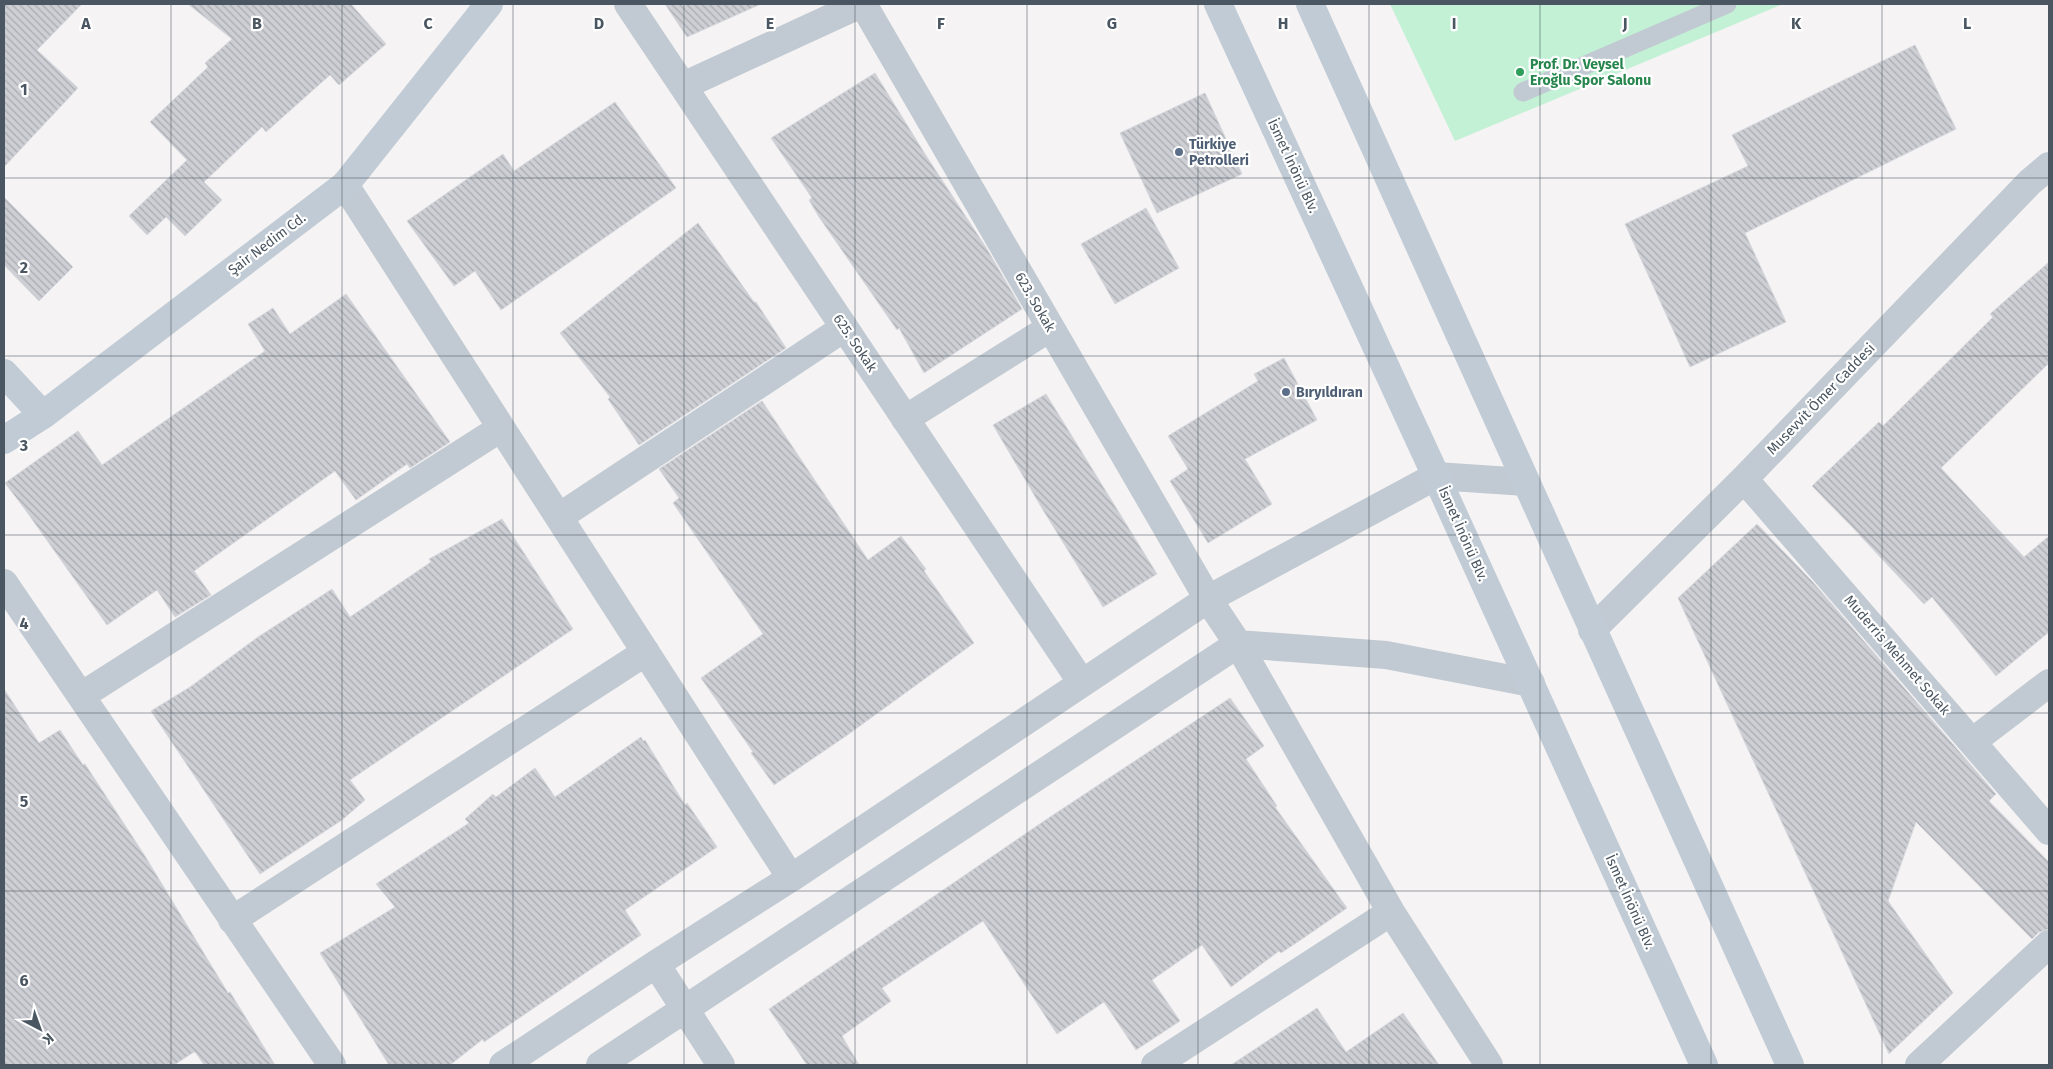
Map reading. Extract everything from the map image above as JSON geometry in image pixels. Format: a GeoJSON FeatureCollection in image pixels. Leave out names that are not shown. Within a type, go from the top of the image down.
{"type":"FeatureCollection","features":[{"type":"Feature","properties":{"kind":"main road","name":"Şair Nedim Cd."},"geometry":{"type":"LineString","coordinates":[[4,440],[43,414],[345,185],[489,4]]}},
{"type":"Feature","properties":{"kind":"main road","name":"İsmet İnönü Blv."},"geometry":{"type":"LineString","coordinates":[[1218,4],[1531,683],[1704,1065]]}},
{"type":"Feature","properties":{"kind":"main road"},"geometry":{"type":"LineString","coordinates":[[1310,4],[1790,1065]]}},
{"type":"Feature","properties":{"kind":"main road"},"geometry":{"type":"LineString","coordinates":[[4,373],[43,414]]}},
{"type":"Feature","properties":{"kind":"street","name":"625. Sokak"},"geometry":{"type":"LineString","coordinates":[[628,4],[1082,683]]}},
{"type":"Feature","properties":{"kind":"street"},"geometry":{"type":"LineString","coordinates":[[683,86],[862,4]]}},
{"type":"Feature","properties":{"kind":"street","name":"623. Sokak"},"geometry":{"type":"LineString","coordinates":[[862,4],[1208,599],[1238,644],[1391,912],[1489,1065]]}},
{"type":"Feature","properties":{"kind":"street","name":"Musevvit Ömer Caddesi"},"geometry":{"type":"LineString","coordinates":[[1592,630],[1744,479],[2023,189],[2049,166]]}},
{"type":"Feature","properties":{"kind":"street"},"geometry":{"type":"LineString","coordinates":[[345,185],[791,878]]}},
{"type":"Feature","properties":{"kind":"street"},"geometry":{"type":"LineString","coordinates":[[558,517],[844,328]]}},
{"type":"Feature","properties":{"kind":"street"},"geometry":{"type":"LineString","coordinates":[[905,419],[1050,328]]}},
{"type":"Feature","properties":{"kind":"street"},"geometry":{"type":"LineString","coordinates":[[80,696],[501,428]]}},
{"type":"Feature","properties":{"kind":"street"},"geometry":{"type":"LineString","coordinates":[[503,1065],[791,878],[1208,599],[1436,476],[1526,482]]}},
{"type":"Feature","properties":{"kind":"street","name":"Muderris Mehmet Sokak"},"geometry":{"type":"LineString","coordinates":[[1744,479],[2049,831]]}},
{"type":"Feature","properties":{"kind":"street"},"geometry":{"type":"LineString","coordinates":[[4,583],[332,1065]]}},
{"type":"Feature","properties":{"kind":"street"},"geometry":{"type":"LineString","coordinates":[[600,1065],[1238,644],[1386,655],[1531,683]]}},
{"type":"Feature","properties":{"kind":"street"},"geometry":{"type":"LineString","coordinates":[[232,920],[646,652]]}},
{"type":"Feature","properties":{"kind":"street"},"geometry":{"type":"LineString","coordinates":[[1972,742],[2049,683]]}},
{"type":"Feature","properties":{"kind":"street"},"geometry":{"type":"LineString","coordinates":[[1155,1065],[1391,912]]}},
{"type":"Feature","properties":{"kind":"street"},"geometry":{"type":"LineString","coordinates":[[1919,1065],[2049,944]]}},
{"type":"Feature","properties":{"kind":"street"},"geometry":{"type":"LineString","coordinates":[[656,964],[721,1065]]}},
{"type":"Feature","properties":{"kind":"lane"},"geometry":{"type":"LineString","coordinates":[[1524,92],[1727,4]]}},
{"type":"Feature","properties":{"kind":"green space","name":"Prof. Dr. Veysel Eroğlu Spor Salonu"},"geometry":{"type":"Polygon","coordinates":[[[1390,4],[1783,4],[1455,141],[1390,4]]]}},
{"type":"Feature","properties":{"kind":"building"},"geometry":{"type":"Polygon","coordinates":[[[4,4],[82,4],[37,50],[78,88],[4,167],[4,4]]]}},
{"type":"Feature","properties":{"kind":"building"},"geometry":{"type":"Polygon","coordinates":[[[188,4],[351,4],[386,44],[339,85],[330,75],[266,132],[262,127],[204,182],[222,200],[185,236],[166,217],[147,235],[129,216],[187,160],[150,122],[208,67],[205,63],[232,39],[188,4]]]}},
{"type":"Feature","properties":{"kind":"building"},"geometry":{"type":"Polygon","coordinates":[[[665,4],[761,4],[687,37],[665,4]]]}},
{"type":"Feature","properties":{"kind":"building"},"geometry":{"type":"Polygon","coordinates":[[[1915,45],[1956,129],[1745,233],[1786,322],[1690,367],[1625,224],[1748,166],[1732,135],[1915,45]]]}},
{"type":"Feature","properties":{"kind":"building"},"geometry":{"type":"Polygon","coordinates":[[[875,73],[987,249],[1022,309],[924,373],[899,328],[897,330],[819,217],[809,200],[812,198],[771,138],[875,73]]]}},
{"type":"Feature","properties":{"kind":"building"},"geometry":{"type":"Polygon","coordinates":[[[1205,93],[1242,174],[1157,213],[1120,133],[1205,93]]]}},
{"type":"Feature","properties":{"kind":"building"},"geometry":{"type":"Polygon","coordinates":[[[615,102],[676,188],[501,310],[475,271],[454,286],[407,221],[503,154],[514,171],[615,102]]]}},
{"type":"Feature","properties":{"kind":"building"},"geometry":{"type":"Polygon","coordinates":[[[4,197],[73,267],[39,301],[4,265],[4,197]]]}},
{"type":"Feature","properties":{"kind":"building"},"geometry":{"type":"Polygon","coordinates":[[[1146,208],[1179,268],[1115,304],[1081,244],[1146,208]]]}},
{"type":"Feature","properties":{"kind":"building"},"geometry":{"type":"Polygon","coordinates":[[[698,223],[754,302],[756,302],[786,348],[639,445],[608,399],[610,397],[560,333],[698,223]]]}},
{"type":"Feature","properties":{"kind":"building"},"geometry":{"type":"Polygon","coordinates":[[[2049,262],[2049,363],[1941,468],[2024,557],[2049,536],[2049,632],[1996,676],[1932,597],[1924,604],[1812,486],[1879,422],[1883,426],[1993,317],[1990,314],[2049,262]]]}},
{"type":"Feature","properties":{"kind":"building"},"geometry":{"type":"Polygon","coordinates":[[[346,294],[450,442],[410,468],[407,464],[356,500],[335,471],[194,571],[211,595],[175,617],[157,590],[107,625],[5,483],[78,431],[102,465],[265,351],[248,324],[273,308],[290,334],[346,294]]]}},
{"type":"Feature","properties":{"kind":"building"},"geometry":{"type":"Polygon","coordinates":[[[1284,358],[1317,420],[1245,459],[1272,504],[1208,543],[1170,481],[1188,469],[1168,436],[1258,381],[1254,374],[1284,358]]]}},
{"type":"Feature","properties":{"kind":"building"},"geometry":{"type":"Polygon","coordinates":[[[1046,394],[1157,574],[1103,607],[993,425],[1046,394]]]}},
{"type":"Feature","properties":{"kind":"building"},"geometry":{"type":"Polygon","coordinates":[[[762,401],[868,560],[901,536],[926,569],[924,571],[974,643],[846,736],[774,785],[701,678],[763,634],[673,503],[679,498],[659,469],[762,401]]]}},
{"type":"Feature","properties":{"kind":"building"},"geometry":{"type":"Polygon","coordinates":[[[502,519],[573,629],[350,780],[365,800],[342,820],[260,874],[151,711],[190,687],[258,637],[332,589],[350,617],[431,562],[429,559],[502,519]]]}},
{"type":"Feature","properties":{"kind":"building"},"geometry":{"type":"Polygon","coordinates":[[[1757,524],[1812,581],[1996,794],[1989,801],[2049,862],[2049,929],[2039,932],[2032,939],[1916,822],[1888,901],[1953,993],[1889,1054],[1678,598],[1757,524]]]}},
{"type":"Feature","properties":{"kind":"building"},"geometry":{"type":"Polygon","coordinates":[[[4,689],[39,743],[60,730],[83,765],[85,764],[145,856],[228,993],[230,992],[275,1065],[204,1065],[194,1052],[174,1065],[4,1065],[4,689]]]}},
{"type":"Feature","properties":{"kind":"building"},"geometry":{"type":"Polygon","coordinates":[[[1230,698],[1264,746],[1246,759],[1277,806],[1275,807],[1347,908],[1281,953],[1279,951],[1231,987],[1202,945],[1152,980],[1180,1021],[1136,1050],[1104,1002],[1057,1034],[983,921],[882,988],[891,1001],[842,1036],[859,1065],[807,1065],[769,1009],[1047,819],[1230,698]]]}},
{"type":"Feature","properties":{"kind":"building"},"geometry":{"type":"Polygon","coordinates":[[[641,737],[643,741],[645,740],[685,805],[687,803],[717,847],[625,910],[641,935],[484,1042],[483,1039],[450,1065],[389,1065],[320,953],[395,907],[376,884],[469,823],[465,819],[493,794],[496,797],[535,768],[555,797],[641,737]]]}},
{"type":"Feature","properties":{"kind":"building"},"geometry":{"type":"Polygon","coordinates":[[[1317,1008],[1346,1052],[1403,1013],[1439,1065],[1231,1065],[1317,1008]]]}},
{"type":"Feature","properties":{"kind":"place","name":"Prof. Dr. Veysel Eroğlu Spor Salonu"},"geometry":{"type":"Point","coordinates":[1520,72]}},
{"type":"Feature","properties":{"kind":"place","name":"Türkiye Petrolleri"},"geometry":{"type":"Point","coordinates":[1179,152]}},
{"type":"Feature","properties":{"kind":"place","name":"Bıryıldıran"},"geometry":{"type":"Point","coordinates":[1286,392]}}]}
